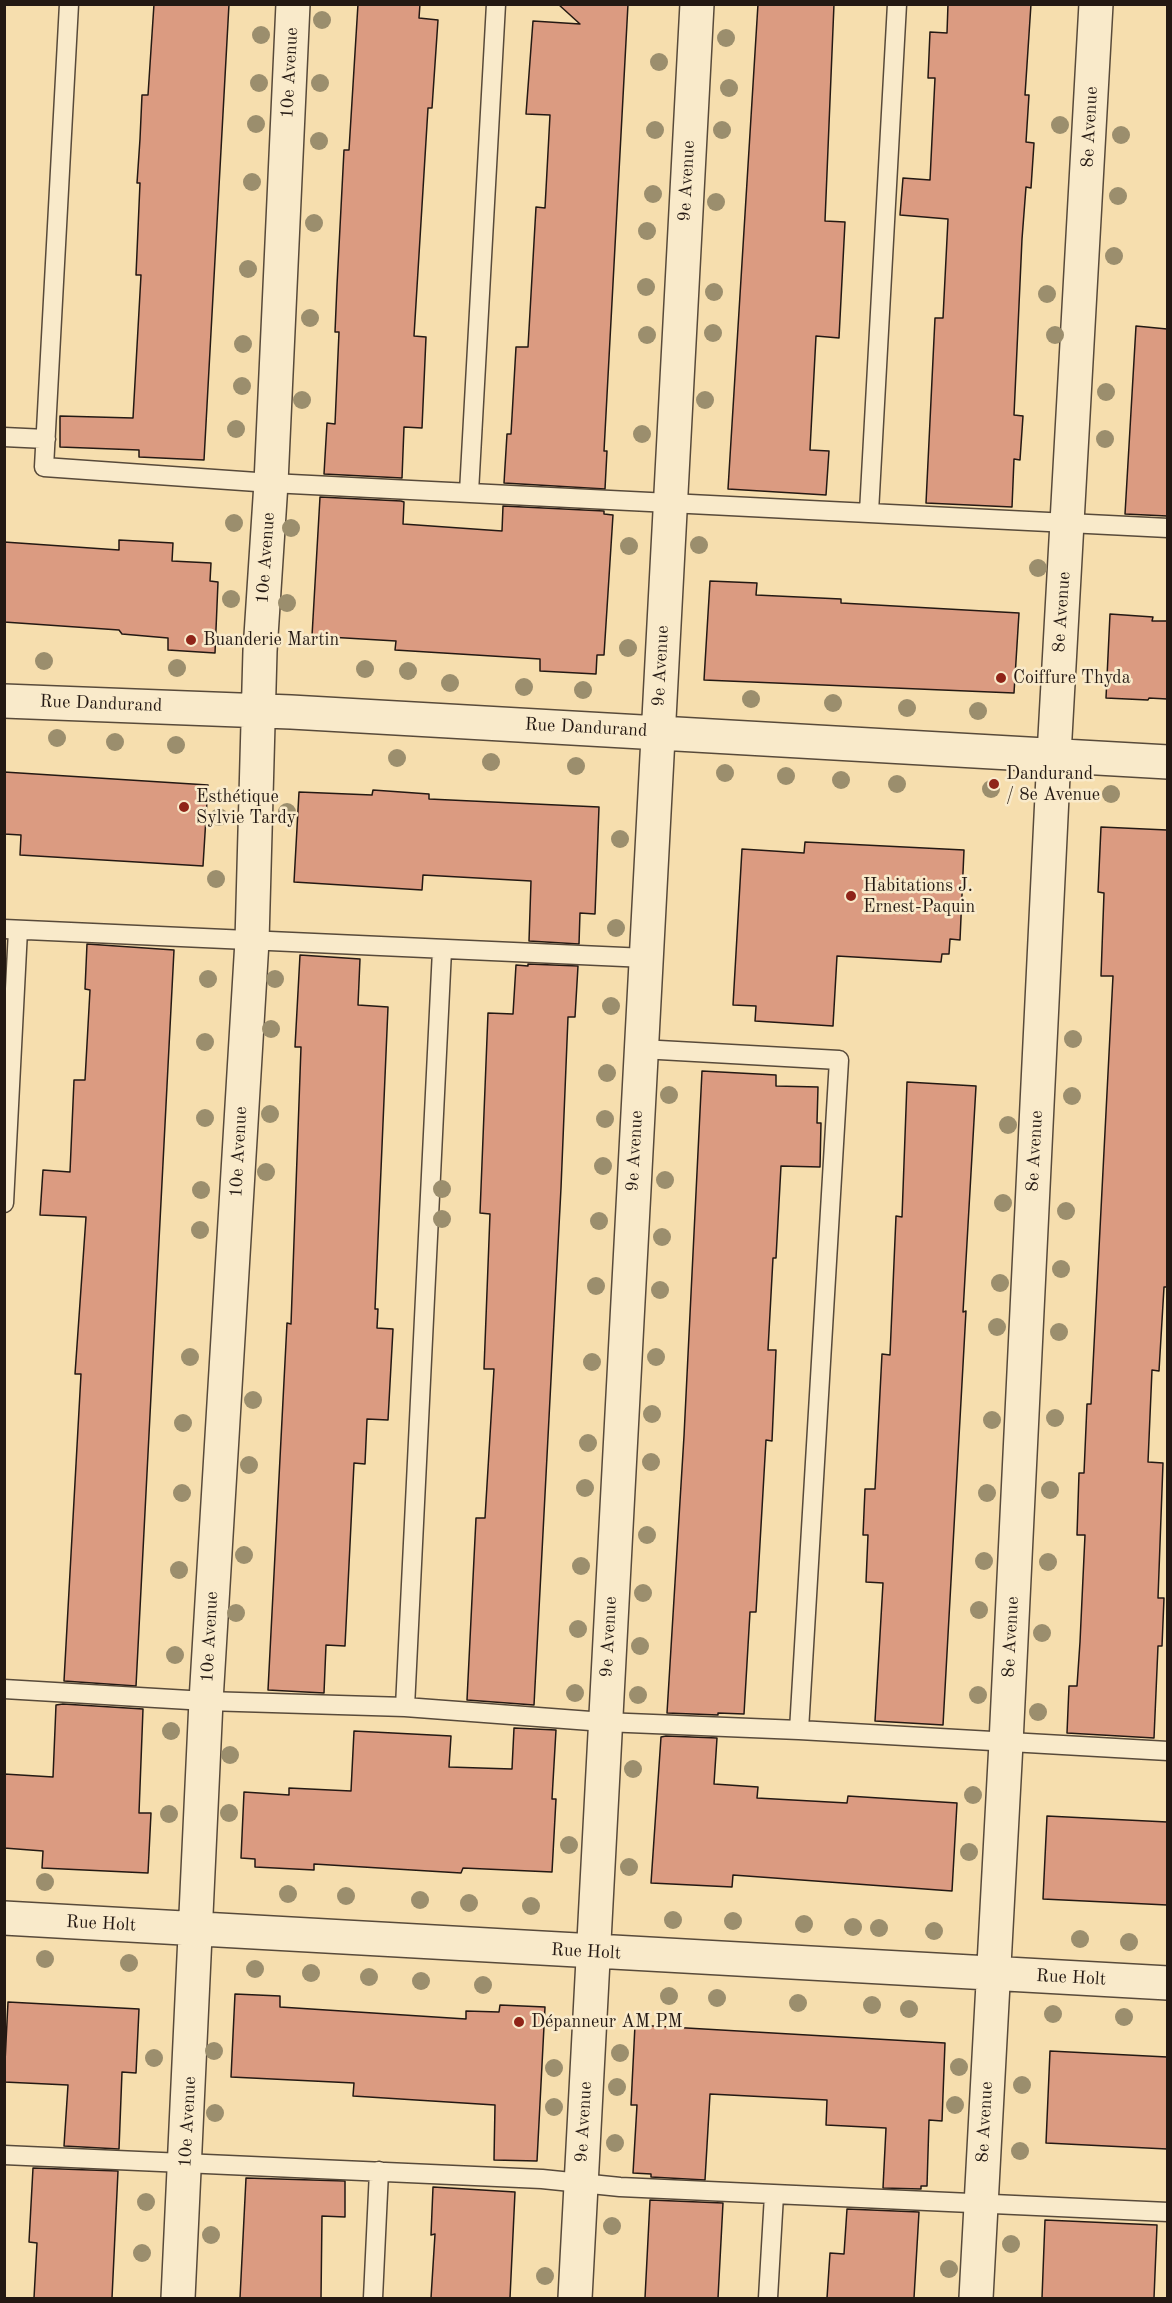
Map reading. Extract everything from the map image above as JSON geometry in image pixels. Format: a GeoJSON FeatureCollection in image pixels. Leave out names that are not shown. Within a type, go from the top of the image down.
{"type":"FeatureCollection","features":[{"type":"Feature","properties":{"kind":"street","name":"10e Avenue"},"geometry":{"type":"LineString","coordinates":[[178,2298],[207,1701],[252,941],[257,711],[271,483],[293,4]]}},
{"type":"Feature","properties":{"kind":"street","name":"9e Avenue"},"geometry":{"type":"LineString","coordinates":[[575,2298],[697,4]]}},
{"type":"Feature","properties":{"kind":"street","name":"8e Avenue"},"geometry":{"type":"LineString","coordinates":[[976,2298],[1006,1743],[1054,755],[1096,4]]}},
{"type":"Feature","properties":{"kind":"street","name":"Rue Dandurand"},"geometry":{"type":"LineString","coordinates":[[4,700],[658,732],[1167,762]]}},
{"type":"Feature","properties":{"kind":"street","name":"Rue Holt"},"geometry":{"type":"LineString","coordinates":[[4,1918],[1167,1983]]}},
{"type":"Feature","properties":{"kind":"lane"},"geometry":{"type":"LineString","coordinates":[[69,4],[44,467],[271,483],[670,501],[1167,528]]}},
{"type":"Feature","properties":{"kind":"lane"},"geometry":{"type":"LineString","coordinates":[[469,492],[496,4]]}},
{"type":"Feature","properties":{"kind":"lane"},"geometry":{"type":"LineString","coordinates":[[869,512],[897,4]]}},
{"type":"Feature","properties":{"kind":"lane"},"geometry":{"type":"LineString","coordinates":[[4,437],[46,439]]}},
{"type":"Feature","properties":{"kind":"lane"},"geometry":{"type":"LineString","coordinates":[[4,1203],[11,929],[646,958]]}},
{"type":"Feature","properties":{"kind":"lane"},"geometry":{"type":"LineString","coordinates":[[405,1707],[442,950]]}},
{"type":"Feature","properties":{"kind":"lane"},"geometry":{"type":"LineString","coordinates":[[641,1049],[839,1060],[799,1730]]}},
{"type":"Feature","properties":{"kind":"lane"},"geometry":{"type":"LineString","coordinates":[[4,1689],[207,1701],[405,1707],[604,1722],[799,1730],[1167,1751]]}},
{"type":"Feature","properties":{"kind":"lane"},"geometry":{"type":"LineString","coordinates":[[4,2155],[379,2170],[542,2179],[620,2187],[1167,2212]]}},
{"type":"Feature","properties":{"kind":"lane"},"geometry":{"type":"LineString","coordinates":[[373,2298],[379,2170]]}},
{"type":"Feature","properties":{"kind":"lane"},"geometry":{"type":"LineString","coordinates":[[768,2298],[774,2195]]}},
{"type":"Feature","properties":{"kind":"building"},"geometry":{"type":"Polygon","coordinates":[[[154,4],[229,4],[204,460],[139,457],[139,450],[60,447],[60,416],[133,418],[141,275],[136,275],[140,183],[137,183],[142,95],[148,95],[154,4]]]}},
{"type":"Feature","properties":{"kind":"building"},"geometry":{"type":"Polygon","coordinates":[[[358,4],[420,4],[419,18],[438,20],[432,108],[428,108],[414,336],[426,337],[422,428],[404,427],[402,478],[324,474],[327,423],[335,424],[339,332],[335,332],[344,150],[349,150],[358,4]]]}},
{"type":"Feature","properties":{"kind":"building"},"geometry":{"type":"Polygon","coordinates":[[[558,4],[628,4],[604,451],[607,451],[605,489],[504,483],[507,434],[511,434],[516,347],[528,347],[536,207],[545,208],[550,115],[526,114],[533,21],[580,24],[558,4]]]}},
{"type":"Feature","properties":{"kind":"building"},"geometry":{"type":"Polygon","coordinates":[[[758,4],[834,4],[825,221],[845,222],[839,338],[816,336],[810,450],[829,451],[826,495],[728,489],[758,4]]]}},
{"type":"Feature","properties":{"kind":"building"},"geometry":{"type":"Polygon","coordinates":[[[948,4],[1031,4],[1025,95],[1029,95],[1026,142],[1034,143],[1031,188],[1026,187],[1022,239],[1014,415],[1023,416],[1020,460],[1014,459],[1012,507],[926,503],[935,318],[943,318],[948,219],[900,215],[903,178],[930,180],[935,78],[928,78],[930,32],[947,33],[948,4]]]}},
{"type":"Feature","properties":{"kind":"building"},"geometry":{"type":"Polygon","coordinates":[[[1136,326],[1167,329],[1167,516],[1125,514],[1136,326]]]}},
{"type":"Feature","properties":{"kind":"building"},"geometry":{"type":"Polygon","coordinates":[[[320,497],[401,501],[404,502],[403,524],[502,531],[503,506],[604,511],[604,514],[613,515],[604,655],[597,655],[596,674],[540,671],[540,659],[395,650],[396,641],[312,636],[320,497]]]}},
{"type":"Feature","properties":{"kind":"building"},"geometry":{"type":"Polygon","coordinates":[[[119,540],[173,543],[172,561],[211,563],[210,581],[218,582],[215,653],[168,650],[168,638],[122,634],[119,630],[4,622],[4,542],[119,550],[119,540]]]}},
{"type":"Feature","properties":{"kind":"building"},"geometry":{"type":"Polygon","coordinates":[[[710,581],[757,583],[756,595],[841,599],[841,603],[1019,613],[1014,693],[704,680],[710,581]]]}},
{"type":"Feature","properties":{"kind":"building"},"geometry":{"type":"Polygon","coordinates":[[[1110,614],[1153,617],[1152,621],[1167,621],[1167,699],[1106,698],[1110,614]]]}},
{"type":"Feature","properties":{"kind":"building"},"geometry":{"type":"Polygon","coordinates":[[[4,772],[208,785],[203,866],[20,855],[21,835],[4,834],[4,772]]]}},
{"type":"Feature","properties":{"kind":"building"},"geometry":{"type":"Polygon","coordinates":[[[373,790],[429,794],[429,799],[599,807],[595,914],[580,913],[579,944],[529,941],[531,881],[423,875],[422,890],[294,882],[299,792],[372,795],[373,790]]]}},
{"type":"Feature","properties":{"kind":"building"},"geometry":{"type":"Polygon","coordinates":[[[1101,827],[1167,830],[1167,1287],[1164,1287],[1159,1371],[1152,1370],[1148,1462],[1163,1463],[1158,1598],[1164,1598],[1162,1646],[1158,1646],[1154,1738],[1067,1733],[1069,1686],[1077,1686],[1080,1642],[1085,1535],[1077,1535],[1079,1473],[1084,1473],[1087,1404],[1091,1404],[1113,976],[1101,976],[1104,893],[1098,892],[1101,827]]]}},
{"type":"Feature","properties":{"kind":"building","name":"Habitations J. Ernest-Paquin"},"geometry":{"type":"Polygon","coordinates":[[[805,842],[964,850],[960,940],[950,939],[949,954],[942,954],[941,962],[837,956],[833,1026],[755,1021],[756,1006],[733,1005],[742,849],[804,853],[805,842]]]}},
{"type":"Feature","properties":{"kind":"building"},"geometry":{"type":"Polygon","coordinates":[[[87,944],[174,950],[136,1686],[64,1681],[81,1374],[75,1374],[86,1217],[40,1215],[43,1170],[70,1172],[74,1080],[85,1080],[90,990],[85,989],[87,944]]]}},
{"type":"Feature","properties":{"kind":"building"},"geometry":{"type":"Polygon","coordinates":[[[300,955],[360,959],[358,1005],[388,1007],[375,1309],[378,1309],[377,1328],[393,1329],[388,1420],[367,1419],[365,1464],[354,1463],[345,1646],[326,1645],[324,1693],[268,1690],[287,1323],[291,1324],[301,1047],[295,1047],[300,955]]]}},
{"type":"Feature","properties":{"kind":"building"},"geometry":{"type":"Polygon","coordinates":[[[528,964],[578,966],[575,1017],[568,1017],[534,1705],[467,1700],[476,1518],[485,1518],[494,1369],[484,1369],[490,1214],[480,1213],[488,1013],[513,1014],[516,965],[528,966],[528,964]]]}},
{"type":"Feature","properties":{"kind":"building"},"geometry":{"type":"Polygon","coordinates":[[[702,1071],[776,1075],[776,1086],[818,1087],[817,1123],[821,1123],[820,1167],[781,1166],[768,1350],[776,1350],[772,1441],[766,1440],[756,1612],[750,1612],[744,1714],[667,1713],[684,1436],[702,1071]]]}},
{"type":"Feature","properties":{"kind":"building"},"geometry":{"type":"Polygon","coordinates":[[[907,1082],[976,1086],[943,1725],[875,1721],[883,1583],[866,1582],[868,1535],[863,1535],[865,1489],[875,1489],[882,1354],[890,1355],[896,1216],[902,1217],[907,1082]]]}},
{"type":"Feature","properties":{"kind":"building"},"geometry":{"type":"Polygon","coordinates":[[[56,1705],[143,1709],[139,1813],[151,1813],[148,1873],[42,1868],[43,1851],[4,1848],[4,1774],[53,1777],[56,1705]]]}},
{"type":"Feature","properties":{"kind":"building"},"geometry":{"type":"Polygon","coordinates":[[[514,1728],[556,1730],[552,1799],[556,1799],[552,1872],[463,1868],[461,1873],[314,1864],[314,1870],[255,1867],[255,1859],[241,1858],[244,1792],[289,1795],[289,1788],[351,1791],[354,1731],[451,1736],[449,1767],[512,1769],[514,1728]]]}},
{"type":"Feature","properties":{"kind":"building"},"geometry":{"type":"Polygon","coordinates":[[[661,1737],[717,1738],[714,1784],[758,1787],[757,1798],[847,1803],[848,1796],[957,1803],[952,1891],[733,1875],[732,1887],[651,1883],[661,1737]]]}},
{"type":"Feature","properties":{"kind":"building"},"geometry":{"type":"Polygon","coordinates":[[[1047,1816],[1167,1822],[1167,1905],[1043,1899],[1047,1816]]]}},
{"type":"Feature","properties":{"kind":"building"},"geometry":{"type":"Polygon","coordinates":[[[235,1994],[280,1996],[280,2007],[466,2019],[466,2011],[499,2012],[500,2005],[545,2007],[537,2161],[494,2160],[495,2105],[353,2096],[354,2083],[231,2077],[235,1994]]]}},
{"type":"Feature","properties":{"kind":"building"},"geometry":{"type":"Polygon","coordinates":[[[8,2002],[139,2009],[136,2073],[122,2072],[119,2149],[64,2146],[68,2085],[4,2082],[8,2002]]]}},
{"type":"Feature","properties":{"kind":"building"},"geometry":{"type":"Polygon","coordinates":[[[635,2025],[945,2043],[942,2121],[929,2120],[927,2186],[921,2186],[921,2189],[883,2188],[886,2128],[826,2125],[827,2100],[710,2094],[705,2180],[651,2177],[651,2174],[633,2173],[637,2105],[631,2105],[635,2025]]]}},
{"type":"Feature","properties":{"kind":"building"},"geometry":{"type":"Polygon","coordinates":[[[1050,2051],[1167,2057],[1167,2149],[1046,2143],[1050,2051]]]}},
{"type":"Feature","properties":{"kind":"building"},"geometry":{"type":"Polygon","coordinates":[[[33,2168],[118,2171],[112,2298],[34,2298],[37,2243],[29,2242],[33,2168]]]}},
{"type":"Feature","properties":{"kind":"building"},"geometry":{"type":"Polygon","coordinates":[[[246,2178],[345,2181],[345,2217],[322,2216],[321,2298],[240,2298],[246,2178]]]}},
{"type":"Feature","properties":{"kind":"building"},"geometry":{"type":"Polygon","coordinates":[[[433,2187],[515,2192],[510,2298],[431,2298],[435,2234],[431,2235],[433,2187]]]}},
{"type":"Feature","properties":{"kind":"building"},"geometry":{"type":"Polygon","coordinates":[[[650,2200],[723,2203],[718,2298],[645,2298],[650,2200]]]}},
{"type":"Feature","properties":{"kind":"building"},"geometry":{"type":"Polygon","coordinates":[[[847,2209],[919,2212],[914,2298],[827,2298],[830,2253],[844,2254],[847,2209]]]}},
{"type":"Feature","properties":{"kind":"building"},"geometry":{"type":"Polygon","coordinates":[[[1045,2220],[1157,2225],[1154,2298],[1042,2298],[1045,2220]]]}},
{"type":"Feature","properties":{"kind":"place","name":"Buanderie Martin"},"geometry":{"type":"Point","coordinates":[191,640]}},
{"type":"Feature","properties":{"kind":"place","name":"Coiffure Thyda"},"geometry":{"type":"Point","coordinates":[1001,678]}},
{"type":"Feature","properties":{"kind":"place","name":"Dandurand / 8e Avenue"},"geometry":{"type":"Point","coordinates":[994,784]}},
{"type":"Feature","properties":{"kind":"place","name":"Esthétique Sylvie Tardy"},"geometry":{"type":"Point","coordinates":[184,807]}},
{"type":"Feature","properties":{"kind":"place","name":"Habitations J. Ernest-Paquin"},"geometry":{"type":"Point","coordinates":[851,896]}},
{"type":"Feature","properties":{"kind":"place","name":"Dépanneur AM PM"},"geometry":{"type":"Point","coordinates":[519,2022]}}]}
